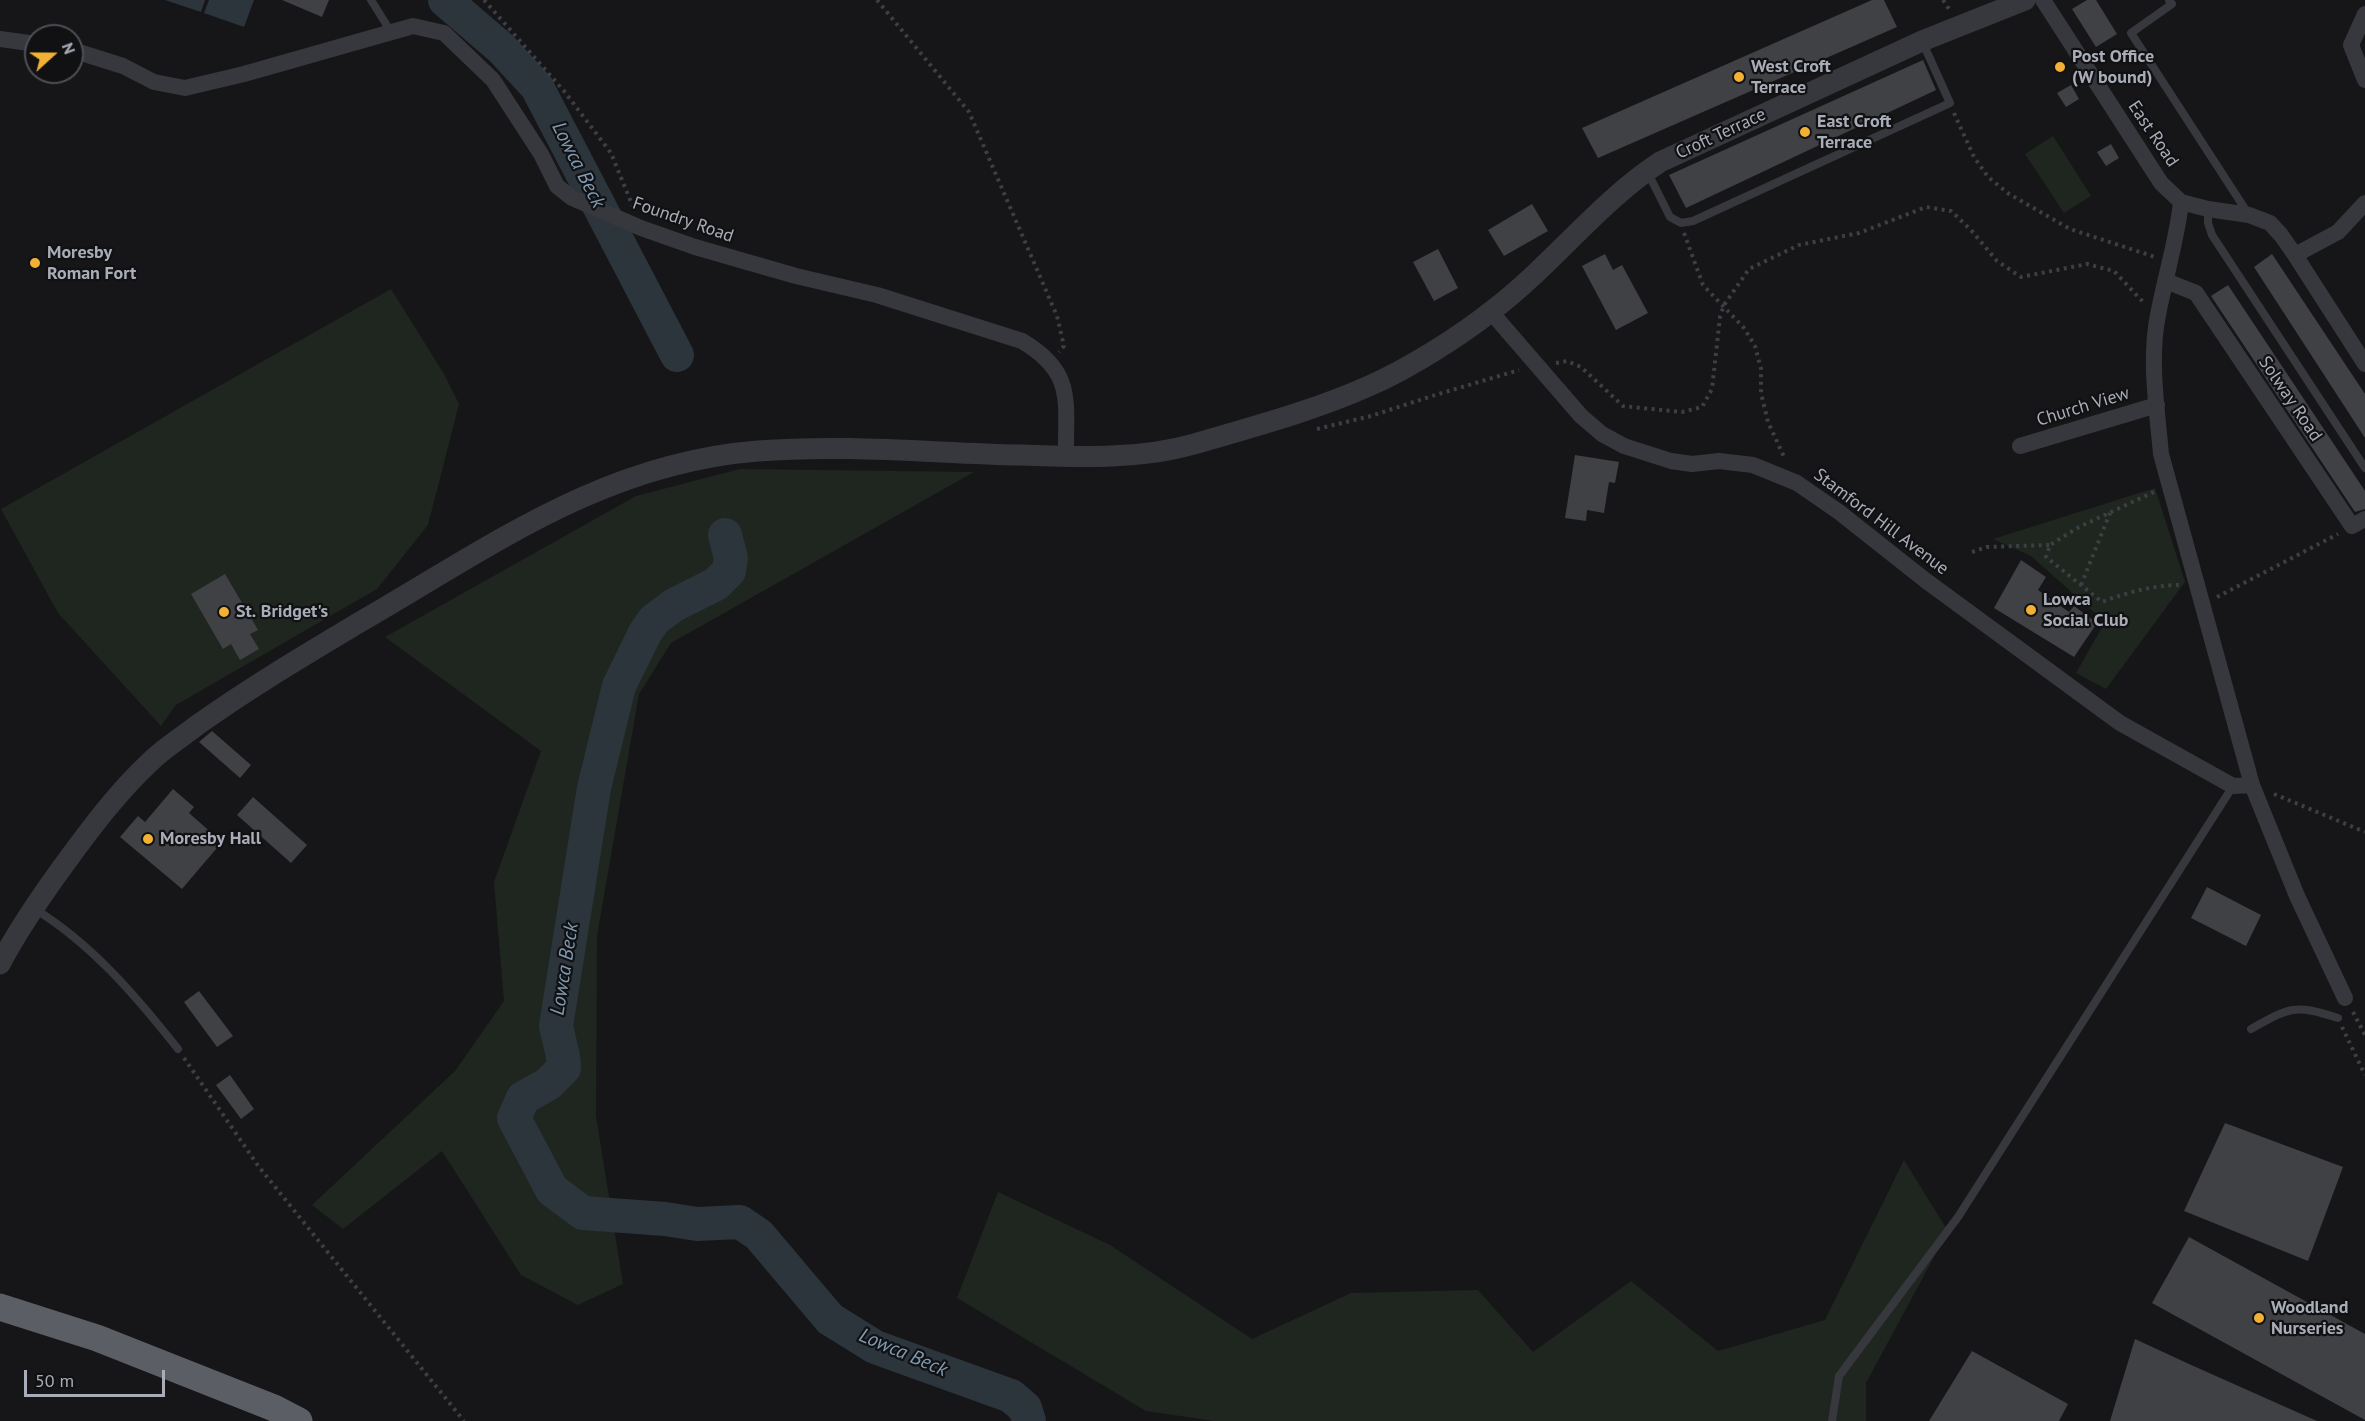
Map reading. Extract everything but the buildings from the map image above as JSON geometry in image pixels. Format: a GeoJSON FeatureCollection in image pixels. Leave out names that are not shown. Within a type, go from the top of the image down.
{"type":"FeatureCollection","features":[{"type":"Feature","properties":{"kind":"highway"},"geometry":{"type":"LineString","coordinates":[[0,1307],[97,1338],[274,1408],[299,1421]]}},
{"type":"Feature","properties":{"kind":"street","name":"Croft Terrace"},"geometry":{"type":"LineString","coordinates":[[0,964],[33,908],[102,814],[155,757],[223,707],[288,665],[423,586],[475,551],[572,501],[648,471],[713,456],[752,451],[796,448],[1066,457],[1165,451],[1328,403],[1374,384],[1400,370],[1491,312],[1624,190],[1660,162],[1922,41],[2025,0]]}},
{"type":"Feature","properties":{"kind":"street","name":"East Road"},"geometry":{"type":"LineString","coordinates":[[2043,0],[2161,183],[2181,201],[2208,209],[2249,215]]}},
{"type":"Feature","properties":{"kind":"street"},"geometry":{"type":"LineString","coordinates":[[2365,14],[2352,45],[2365,80]]}},
{"type":"Feature","properties":{"kind":"street","name":"Foundry Road"},"geometry":{"type":"LineString","coordinates":[[84,54],[123,66],[154,82],[185,88],[244,74],[413,26],[444,33],[493,80],[541,154],[557,186],[572,198],[641,228],[695,248],[796,276],[877,295],[1022,341],[1051,362],[1059,373],[1064,388],[1066,457]]}},
{"type":"Feature","properties":{"kind":"street"},"geometry":{"type":"LineString","coordinates":[[0,39],[24,42]]}},
{"type":"Feature","properties":{"kind":"street"},"geometry":{"type":"LineString","coordinates":[[2181,201],[2157,317],[2155,345],[2161,454],[2252,784],[2297,896],[2345,998]]}},
{"type":"Feature","properties":{"kind":"street"},"geometry":{"type":"LineString","coordinates":[[2295,255],[2338,232],[2365,203]]}},
{"type":"Feature","properties":{"kind":"street"},"geometry":{"type":"LineString","coordinates":[[2249,215],[2270,224],[2281,235],[2365,364]]}},
{"type":"Feature","properties":{"kind":"street","name":"Solway Road"},"geometry":{"type":"LineString","coordinates":[[2166,281],[2196,293],[2359,523]]}},
{"type":"Feature","properties":{"kind":"street","name":"Stamford Hill Avenue"},"geometry":{"type":"LineString","coordinates":[[1491,312],[1581,416],[1602,434],[1624,446],[1671,461],[1692,464],[1719,461],[1753,465],[1797,483],[2120,723],[2233,786]]}},
{"type":"Feature","properties":{"kind":"street","name":"Church View"},"geometry":{"type":"LineString","coordinates":[[2020,446],[2157,405]]}},
{"type":"Feature","properties":{"kind":"street"},"geometry":{"type":"LineString","coordinates":[[2233,786],[2252,784]]}},
{"type":"Feature","properties":{"kind":"lane"},"geometry":{"type":"LineString","coordinates":[[371,0],[391,32]]}},
{"type":"Feature","properties":{"kind":"lane"},"geometry":{"type":"LineString","coordinates":[[2169,0],[2172,4],[2131,33],[2249,215]]}},
{"type":"Feature","properties":{"kind":"lane"},"geometry":{"type":"LineString","coordinates":[[1647,171],[1670,217],[1681,223],[1693,221],[1950,103],[1922,41]]}},
{"type":"Feature","properties":{"kind":"lane"},"geometry":{"type":"LineString","coordinates":[[2208,209],[2208,223],[2212,235],[2365,468]]}},
{"type":"Feature","properties":{"kind":"lane"},"geometry":{"type":"LineString","coordinates":[[1832,1421],[1839,1376],[1958,1217],[2233,786]]}},
{"type":"Feature","properties":{"kind":"lane"},"geometry":{"type":"LineString","coordinates":[[33,908],[62,926],[109,968],[178,1049]]}},
{"type":"Feature","properties":{"kind":"lane"},"geometry":{"type":"LineString","coordinates":[[2252,1029],[2276,1016],[2299,1008],[2338,1018]]}},
{"type":"Feature","properties":{"kind":"path"},"geometry":{"type":"LineString","coordinates":[[484,0],[564,91],[611,153],[641,228]]}},
{"type":"Feature","properties":{"kind":"path"},"geometry":{"type":"LineString","coordinates":[[877,0],[969,112],[1057,316],[1064,346],[1051,362]]}},
{"type":"Feature","properties":{"kind":"path"},"geometry":{"type":"LineString","coordinates":[[1950,103],[1974,157],[1988,177],[2009,194],[2070,229],[2161,259]]}},
{"type":"Feature","properties":{"kind":"path"},"geometry":{"type":"LineString","coordinates":[[1549,364],[1574,362],[1623,406],[1682,412],[1702,406],[1712,389],[1720,317],[1724,305],[1749,269],[1799,245],[1859,233],[1926,207],[1952,211],[1997,261],[2021,277],[2087,264],[2114,271],[2157,317]]}},
{"type":"Feature","properties":{"kind":"path"},"geometry":{"type":"LineString","coordinates":[[1681,223],[1703,285],[1744,328],[1755,345],[1761,369],[1761,393],[1767,422],[1788,468],[1785,479]]}},
{"type":"Feature","properties":{"kind":"path"},"geometry":{"type":"LineString","coordinates":[[1311,430],[1371,416],[1515,371],[1528,370]]}},
{"type":"Feature","properties":{"kind":"path"},"geometry":{"type":"LineString","coordinates":[[1972,552],[1987,547],[2050,545],[2079,527],[2170,484]]}},
{"type":"Feature","properties":{"kind":"path"},"geometry":{"type":"LineString","coordinates":[[2081,585],[2111,512]]}},
{"type":"Feature","properties":{"kind":"path"},"geometry":{"type":"LineString","coordinates":[[2203,605],[2359,523]]}},
{"type":"Feature","properties":{"kind":"path"},"geometry":{"type":"LineString","coordinates":[[2050,545],[2046,557],[2102,602],[2124,593],[2164,585],[2197,585]]}},
{"type":"Feature","properties":{"kind":"path"},"geometry":{"type":"LineString","coordinates":[[2252,784],[2365,832]]}},
{"type":"Feature","properties":{"kind":"path"},"geometry":{"type":"LineString","coordinates":[[2345,998],[2365,1035]]}},
{"type":"Feature","properties":{"kind":"path"},"geometry":{"type":"LineString","coordinates":[[178,1049],[259,1167],[464,1421]]}},
{"type":"Feature","properties":{"kind":"shaded area"},"geometry":{"type":"Polygon","coordinates":[[[165,0],[205,0],[201,12],[165,0]]]}},
{"type":"Feature","properties":{"kind":"shaded area"},"geometry":{"type":"Polygon","coordinates":[[[209,0],[254,0],[244,27],[204,13],[209,0]]]}},
{"type":"Feature","properties":{"kind":"shaded area"},"geometry":{"type":"Polygon","coordinates":[[[2053,136],[2091,196],[2064,213],[2025,154],[2053,136]]]}},
{"type":"Feature","properties":{"kind":"shaded area"},"geometry":{"type":"Polygon","coordinates":[[[391,289],[444,374],[459,404],[428,525],[377,589],[176,705],[161,726],[58,613],[1,509],[391,289]]]}},
{"type":"Feature","properties":{"kind":"shaded area"},"geometry":{"type":"Polygon","coordinates":[[[740,469],[974,472],[671,643],[639,694],[597,936],[596,1116],[623,1284],[578,1305],[521,1275],[442,1151],[343,1229],[312,1205],[455,1071],[504,1001],[494,882],[541,751],[385,637],[636,496],[740,469]]]}},
{"type":"Feature","properties":{"kind":"shaded area"},"geometry":{"type":"Polygon","coordinates":[[[2155,488],[2185,582],[2106,689],[2076,673],[2105,622],[2031,556],[1993,539],[2155,488]]]}},
{"type":"Feature","properties":{"kind":"shaded area"},"geometry":{"type":"Polygon","coordinates":[[[1904,1160],[1948,1231],[1866,1383],[1866,1421],[1214,1421],[1146,1411],[957,1298],[998,1192],[1110,1245],[1252,1339],[1351,1293],[1478,1290],[1533,1352],[1631,1281],[1718,1351],[1825,1320],[1904,1160]]]}},
{"type":"Feature","properties":{"kind":"waterway","name":"Lowca Beck"},"geometry":{"type":"LineString","coordinates":[[445,0],[501,48],[537,87],[677,355]]}},
{"type":"Feature","properties":{"kind":"waterway","name":"Lowca Beck"},"geometry":{"type":"LineString","coordinates":[[725,535],[731,558],[729,571],[716,584],[674,605],[654,620],[645,633],[619,686],[594,788],[556,1026],[564,1068],[548,1084],[523,1098],[514,1118],[552,1190],[583,1213],[665,1219],[697,1224],[740,1222],[759,1235],[830,1319],[875,1347],[1011,1396],[1025,1408],[1029,1421]]}},
{"type":"Feature","properties":{"kind":"place","name":"Post Office (W bound)"},"geometry":{"type":"Point","coordinates":[2060,67]}},
{"type":"Feature","properties":{"kind":"place","name":"West Croft Terrace"},"geometry":{"type":"Point","coordinates":[1739,77]}},
{"type":"Feature","properties":{"kind":"place","name":"East Croft Terrace"},"geometry":{"type":"Point","coordinates":[1805,132]}},
{"type":"Feature","properties":{"kind":"place","name":"Moresby Roman Fort"},"geometry":{"type":"Point","coordinates":[35,263]}},
{"type":"Feature","properties":{"kind":"place","name":"Lowca Social Club"},"geometry":{"type":"Point","coordinates":[2031,610]}},
{"type":"Feature","properties":{"kind":"place","name":"St. Bridget's"},"geometry":{"type":"Point","coordinates":[224,612]}},
{"type":"Feature","properties":{"kind":"place","name":"Moresby Hall"},"geometry":{"type":"Point","coordinates":[148,839]}},
{"type":"Feature","properties":{"kind":"place","name":"Woodland Nurseries"},"geometry":{"type":"Point","coordinates":[2259,1318]}}]}
